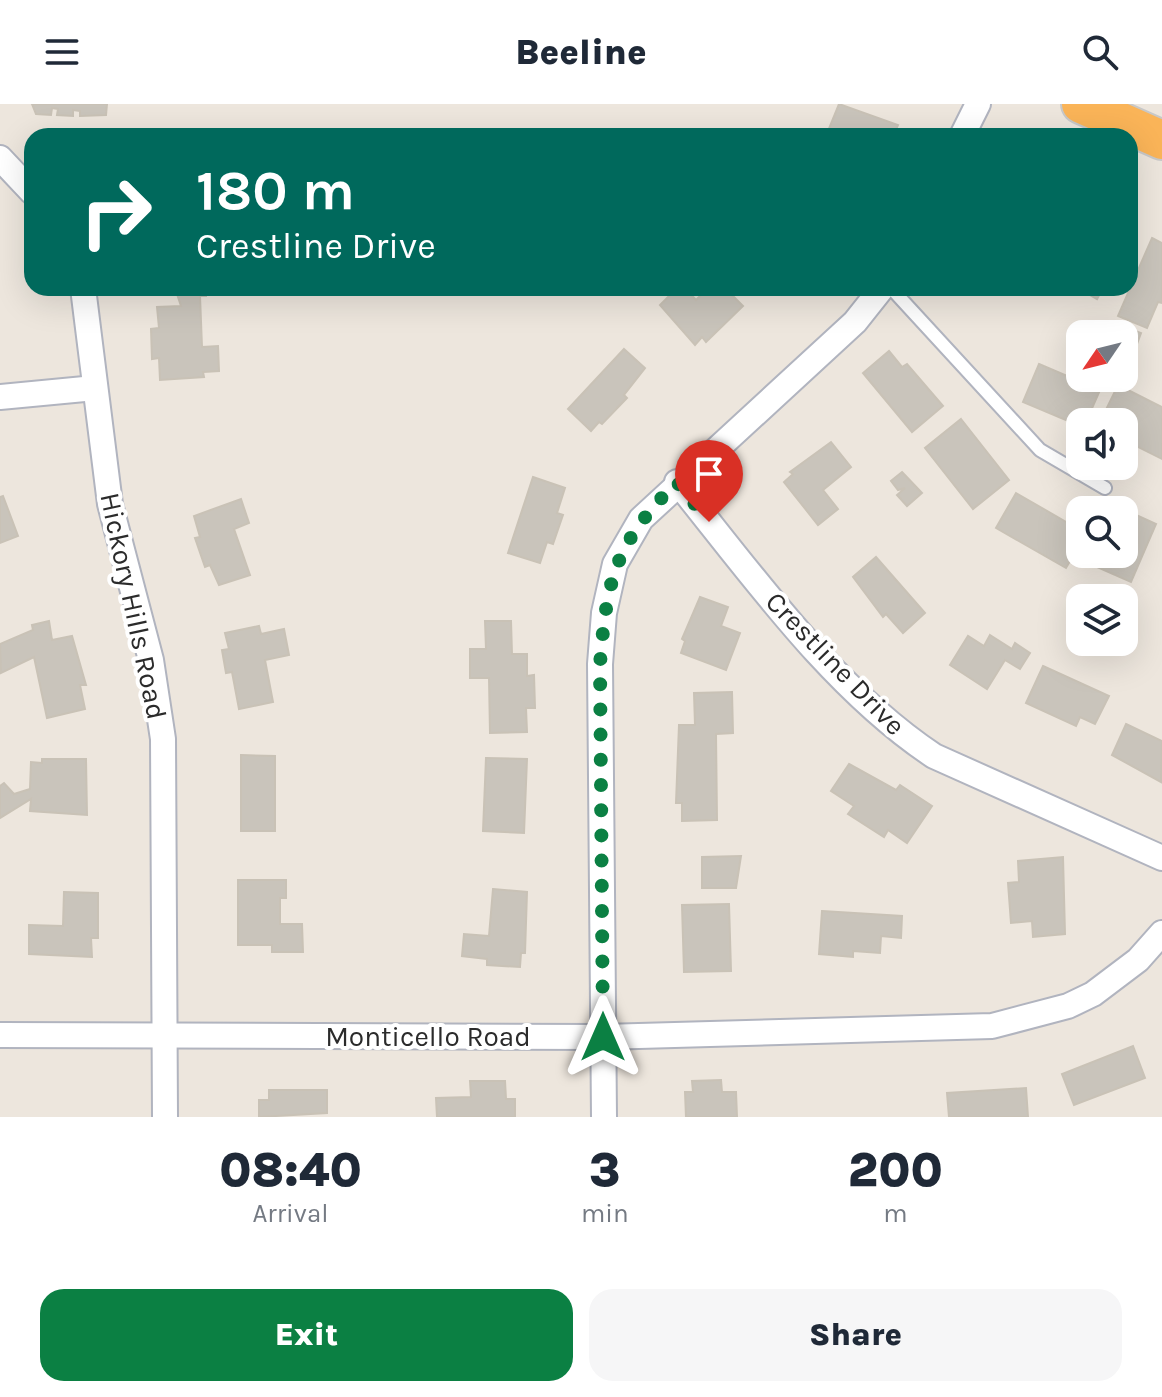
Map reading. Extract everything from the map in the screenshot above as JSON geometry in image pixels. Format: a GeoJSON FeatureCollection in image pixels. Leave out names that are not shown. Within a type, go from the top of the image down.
{"type":"FeatureCollection","features":[{"type":"Feature","properties":{"kind":"highway"},"geometry":{"type":"LineString","coordinates":[[1081,104],[1135,128]]}},
{"type":"Feature","properties":{"kind":"highway"},"geometry":{"type":"LineString","coordinates":[[1138,129],[1162,140]]}},
{"type":"Feature","properties":{"kind":"street"},"geometry":{"type":"LineString","coordinates":[[966,128],[978,104]]}},
{"type":"Feature","properties":{"kind":"street"},"geometry":{"type":"LineString","coordinates":[[0,158],[24,184]]}},
{"type":"Feature","properties":{"kind":"street","name":"Hickory Hills Road"},"geometry":{"type":"LineString","coordinates":[[84,296],[110,504],[151,660],[163,739],[165,1117]]}},
{"type":"Feature","properties":{"kind":"street"},"geometry":{"type":"LineString","coordinates":[[604,1117],[600,664],[604,613],[615,564],[641,519],[677,482],[855,322],[876,296]]}},
{"type":"Feature","properties":{"kind":"street"},"geometry":{"type":"LineString","coordinates":[[0,397],[95,388]]}},
{"type":"Feature","properties":{"kind":"street","name":"Crestline Drive"},"geometry":{"type":"LineString","coordinates":[[677,482],[823,655],[870,706],[911,741],[934,756],[1162,858]]}},
{"type":"Feature","properties":{"kind":"street","name":"Monticello Road"},"geometry":{"type":"LineString","coordinates":[[0,1035],[603,1037],[992,1026],[1017,1021],[1093,994],[1138,960],[1162,933]]}},
{"type":"Feature","properties":{"kind":"lane"},"geometry":{"type":"LineString","coordinates":[[898,296],[1040,450],[1105,488]]}},
{"type":"Feature","properties":{"kind":"building"},"geometry":{"type":"Polygon","coordinates":[[[32,104],[107,104],[106,115],[80,116],[80,111],[73,110],[73,116],[57,115],[58,109],[52,108],[51,115],[36,114],[32,104]]]}},
{"type":"Feature","properties":{"kind":"building"},"geometry":{"type":"Polygon","coordinates":[[[839,104],[898,125],[897,128],[829,128],[839,104]]]}},
{"type":"Feature","properties":{"kind":"building"},"geometry":{"type":"Polygon","coordinates":[[[1152,238],[1162,243],[1162,303],[1158,302],[1147,328],[1138,324],[1138,320],[1118,316],[1127,296],[1138,296],[1138,270],[1152,238]]]}},
{"type":"Feature","properties":{"kind":"building"},"geometry":{"type":"Polygon","coordinates":[[[178,296],[200,296],[202,347],[218,346],[219,371],[203,372],[204,377],[160,380],[159,358],[152,359],[151,329],[159,328],[157,307],[181,306],[178,296]]]}},
{"type":"Feature","properties":{"kind":"building"},"geometry":{"type":"Polygon","coordinates":[[[669,296],[692,296],[696,300],[700,296],[733,296],[743,306],[706,342],[702,337],[695,345],[660,305],[669,296]]]}},
{"type":"Feature","properties":{"kind":"building"},"geometry":{"type":"Polygon","coordinates":[[[624,349],[645,368],[624,395],[627,398],[591,431],[568,409],[624,349]]]}},
{"type":"Feature","properties":{"kind":"building"},"geometry":{"type":"Polygon","coordinates":[[[889,351],[902,367],[907,364],[943,406],[912,432],[863,373],[889,351]]]}},
{"type":"Feature","properties":{"kind":"building"},"geometry":{"type":"Polygon","coordinates":[[[1039,364],[1066,376],[1066,392],[1099,392],[1092,408],[1066,408],[1066,420],[1023,402],[1039,364]]]}},
{"type":"Feature","properties":{"kind":"building"},"geometry":{"type":"Polygon","coordinates":[[[1115,392],[1132,392],[1162,407],[1162,459],[1138,447],[1138,408],[1107,408],[1115,392]]]}},
{"type":"Feature","properties":{"kind":"building"},"geometry":{"type":"Polygon","coordinates":[[[961,419],[1009,480],[973,509],[925,448],[961,419]]]}},
{"type":"Feature","properties":{"kind":"building"},"geometry":{"type":"Polygon","coordinates":[[[831,442],[851,467],[823,490],[838,509],[818,525],[784,482],[793,474],[790,472],[831,442]]]}},
{"type":"Feature","properties":{"kind":"building"},"geometry":{"type":"Polygon","coordinates":[[[902,472],[922,493],[907,506],[897,495],[905,488],[898,490],[891,481],[902,472]]]}},
{"type":"Feature","properties":{"kind":"building"},"geometry":{"type":"Polygon","coordinates":[[[533,477],[565,488],[557,513],[563,515],[553,544],[547,542],[540,563],[508,553],[533,477]]]}},
{"type":"Feature","properties":{"kind":"building"},"geometry":{"type":"Polygon","coordinates":[[[1016,493],[1066,522],[1066,568],[996,528],[1016,493]]]}},
{"type":"Feature","properties":{"kind":"building"},"geometry":{"type":"Polygon","coordinates":[[[3,496],[18,536],[0,543],[0,497],[3,496]]]}},
{"type":"Feature","properties":{"kind":"building"},"geometry":{"type":"Polygon","coordinates":[[[241,499],[249,523],[234,529],[250,575],[219,585],[210,565],[205,567],[195,538],[200,537],[194,516],[241,499]]]}},
{"type":"Feature","properties":{"kind":"building"},"geometry":{"type":"Polygon","coordinates":[[[1138,516],[1156,524],[1138,566],[1138,516]]]}},
{"type":"Feature","properties":{"kind":"building"},"geometry":{"type":"Polygon","coordinates":[[[876,557],[925,613],[903,633],[886,614],[883,617],[853,577],[876,557]]]}},
{"type":"Feature","properties":{"kind":"building"},"geometry":{"type":"Polygon","coordinates":[[[1099,568],[1137,568],[1131,582],[1099,568]]]}},
{"type":"Feature","properties":{"kind":"building"},"geometry":{"type":"Polygon","coordinates":[[[700,597],[728,607],[721,626],[740,633],[726,670],[681,653],[685,641],[682,639],[700,597]]]}},
{"type":"Feature","properties":{"kind":"building"},"geometry":{"type":"Polygon","coordinates":[[[49,621],[52,640],[72,636],[86,685],[80,685],[85,709],[47,718],[34,657],[1,673],[0,644],[33,630],[32,625],[49,621]]]}},
{"type":"Feature","properties":{"kind":"building"},"geometry":{"type":"Polygon","coordinates":[[[485,621],[511,621],[512,654],[527,654],[527,676],[534,675],[535,708],[526,708],[527,732],[490,733],[489,678],[470,678],[470,649],[486,649],[485,621]]]}},
{"type":"Feature","properties":{"kind":"building"},"geometry":{"type":"Polygon","coordinates":[[[259,626],[261,634],[284,629],[289,655],[265,660],[273,702],[239,709],[232,672],[226,673],[222,650],[229,649],[225,633],[259,626]]]}},
{"type":"Feature","properties":{"kind":"building"},"geometry":{"type":"Polygon","coordinates":[[[990,635],[1012,649],[1015,643],[1030,653],[1020,669],[1005,660],[987,689],[950,665],[968,636],[984,646],[990,635]]]}},
{"type":"Feature","properties":{"kind":"building"},"geometry":{"type":"Polygon","coordinates":[[[1043,666],[1109,696],[1095,724],[1080,717],[1076,726],[1026,703],[1043,666]]]}},
{"type":"Feature","properties":{"kind":"building"},"geometry":{"type":"Polygon","coordinates":[[[732,692],[733,733],[716,734],[717,820],[682,821],[682,803],[676,803],[679,725],[695,725],[694,693],[732,692]]]}},
{"type":"Feature","properties":{"kind":"building"},"geometry":{"type":"Polygon","coordinates":[[[1126,724],[1162,741],[1161,782],[1112,755],[1126,724]]]}},
{"type":"Feature","properties":{"kind":"building"},"geometry":{"type":"Polygon","coordinates":[[[241,755],[275,756],[275,831],[241,831],[241,755]]]}},
{"type":"Feature","properties":{"kind":"building"},"geometry":{"type":"Polygon","coordinates":[[[486,758],[527,759],[524,833],[483,831],[486,758]]]}},
{"type":"Feature","properties":{"kind":"building"},"geometry":{"type":"Polygon","coordinates":[[[42,759],[86,759],[87,815],[30,811],[31,799],[0,818],[0,786],[4,783],[14,794],[30,789],[31,762],[42,763],[42,759]]]}},
{"type":"Feature","properties":{"kind":"building"},"geometry":{"type":"Polygon","coordinates":[[[849,764],[896,790],[900,785],[932,806],[907,843],[888,830],[884,837],[848,814],[854,806],[831,791],[849,764]]]}},
{"type":"Feature","properties":{"kind":"building"},"geometry":{"type":"Polygon","coordinates":[[[741,856],[736,888],[702,888],[702,857],[741,856]]]}},
{"type":"Feature","properties":{"kind":"building"},"geometry":{"type":"Polygon","coordinates":[[[1063,857],[1065,934],[1033,937],[1032,921],[1011,923],[1008,883],[1019,882],[1018,861],[1063,857]]]}},
{"type":"Feature","properties":{"kind":"building"},"geometry":{"type":"Polygon","coordinates":[[[238,880],[286,880],[286,898],[280,898],[280,924],[302,924],[303,952],[272,952],[272,945],[238,945],[238,880]]]}},
{"type":"Feature","properties":{"kind":"building"},"geometry":{"type":"Polygon","coordinates":[[[493,889],[527,892],[525,953],[521,953],[520,967],[487,965],[487,959],[462,956],[464,934],[489,936],[493,889]]]}},
{"type":"Feature","properties":{"kind":"building"},"geometry":{"type":"Polygon","coordinates":[[[64,892],[98,893],[98,938],[91,938],[92,957],[29,954],[29,925],[63,926],[64,892]]]}},
{"type":"Feature","properties":{"kind":"building"},"geometry":{"type":"Polygon","coordinates":[[[729,904],[731,971],[684,972],[682,905],[729,904]]]}},
{"type":"Feature","properties":{"kind":"building"},"geometry":{"type":"Polygon","coordinates":[[[822,911],[902,916],[901,938],[881,936],[880,953],[853,951],[853,957],[819,954],[822,911]]]}},
{"type":"Feature","properties":{"kind":"building"},"geometry":{"type":"Polygon","coordinates":[[[1133,1046],[1145,1078],[1074,1105],[1062,1074],[1133,1046]]]}},
{"type":"Feature","properties":{"kind":"building"},"geometry":{"type":"Polygon","coordinates":[[[721,1080],[722,1092],[736,1092],[737,1117],[686,1117],[685,1092],[693,1092],[692,1081],[721,1080]]]}},
{"type":"Feature","properties":{"kind":"building"},"geometry":{"type":"Polygon","coordinates":[[[470,1081],[505,1081],[506,1099],[515,1099],[515,1117],[437,1117],[436,1098],[471,1097],[470,1081]]]}},
{"type":"Feature","properties":{"kind":"building"},"geometry":{"type":"Polygon","coordinates":[[[1026,1088],[1028,1117],[949,1117],[947,1093],[1026,1088]]]}},
{"type":"Feature","properties":{"kind":"building"},"geometry":{"type":"Polygon","coordinates":[[[269,1090],[327,1090],[327,1113],[259,1117],[259,1100],[269,1100],[269,1090]]]}},
{"type":"Feature","properties":{"kind":"route"},"geometry":{"type":"LineString","coordinates":[[603,1037],[600,664],[604,613],[615,564],[626,541],[641,519],[677,482],[709,522]]}}]}
